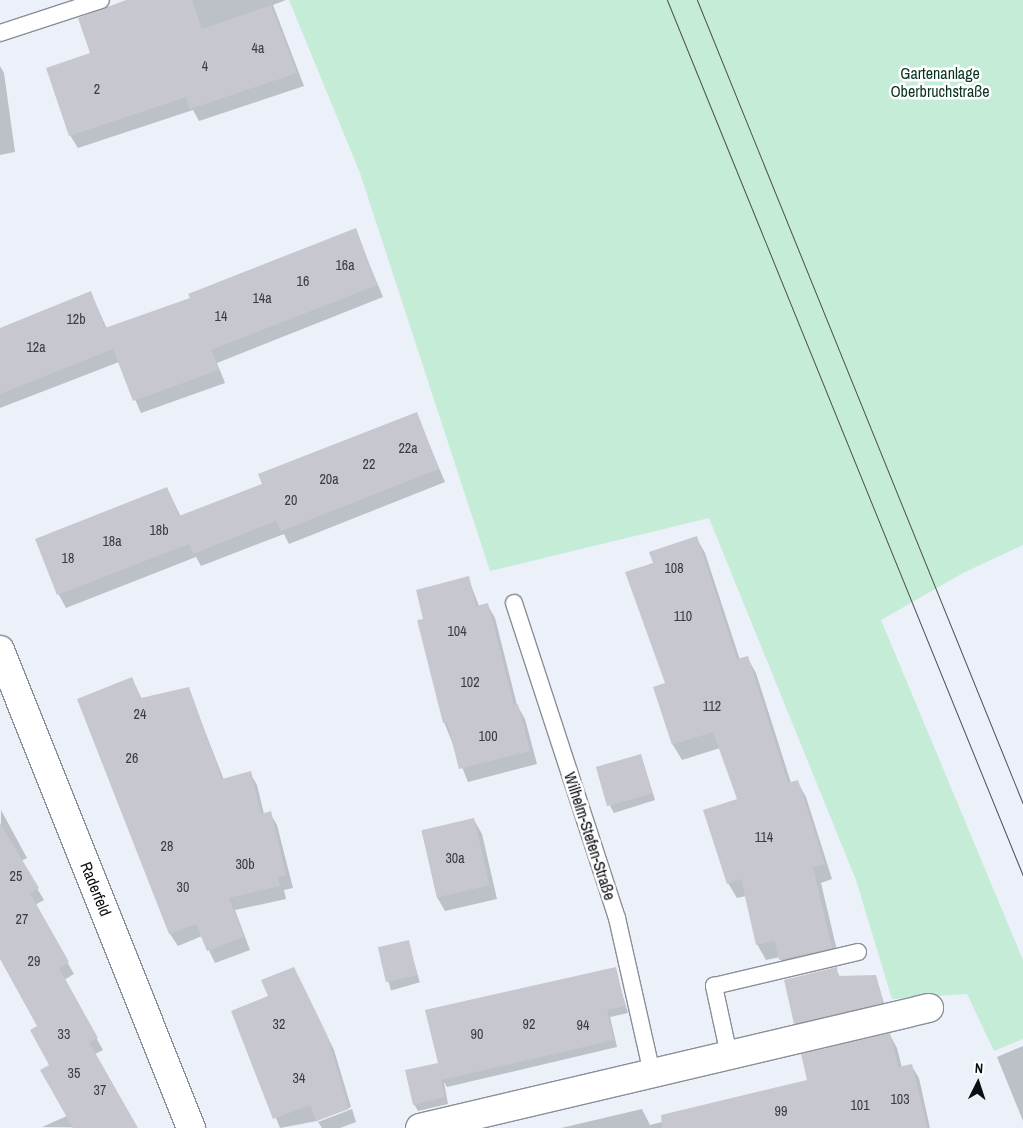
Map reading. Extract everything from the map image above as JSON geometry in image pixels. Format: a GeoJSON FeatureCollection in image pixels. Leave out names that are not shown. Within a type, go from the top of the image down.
{"type":"FeatureCollection","features":[{"type":"Feature","properties":{"kind":"street","name":"Raderfeld"},"geometry":{"type":"LineString","coordinates":[[0,650],[191,1128]]}},
{"type":"Feature","properties":{"kind":"street"},"geometry":{"type":"LineString","coordinates":[[420,1128],[929,1008]]}},
{"type":"Feature","properties":{"kind":"lane"},"geometry":{"type":"LineString","coordinates":[[0,33],[101,0]]}},
{"type":"Feature","properties":{"kind":"lane","name":"Wilhelm-Stefen-Straße"},"geometry":{"type":"LineString","coordinates":[[514,603],[617,918],[652,1073]]}},
{"type":"Feature","properties":{"kind":"lane"},"geometry":{"type":"LineString","coordinates":[[728,1055],[714,986],[858,952]]}},
{"type":"Feature","properties":{"kind":"green space","name":"Gartenanlage Oberbruchstraße"},"geometry":{"type":"Polygon","coordinates":[[[289,0],[1023,0],[1023,545],[963,573],[881,620],[1023,960],[1023,1039],[994,1051],[967,994],[892,999],[856,880],[709,518],[490,571],[360,173],[289,0]]]}},
{"type":"Feature","properties":{"kind":"building"},"geometry":{"type":"Polygon","coordinates":[[[126,0],[192,0],[202,29],[271,5],[297,73],[190,109],[186,97],[69,136],[46,68],[90,53],[78,18],[126,0]]]}},
{"type":"Feature","properties":{"kind":"building"},"geometry":{"type":"Polygon","coordinates":[[[356,228],[377,285],[211,350],[219,370],[133,401],[113,349],[0,394],[0,328],[91,291],[105,328],[190,298],[188,294],[356,228]]]}},
{"type":"Feature","properties":{"kind":"building"},"geometry":{"type":"Polygon","coordinates":[[[417,412],[439,469],[281,531],[276,521],[193,554],[189,544],[57,595],[35,539],[167,487],[179,516],[262,484],[258,474],[417,412]]]}},
{"type":"Feature","properties":{"kind":"building"},"geometry":{"type":"Polygon","coordinates":[[[697,536],[737,659],[748,656],[788,783],[798,780],[825,864],[813,867],[832,948],[779,960],[775,941],[756,945],[741,879],[727,884],[703,810],[737,799],[713,732],[672,745],[653,687],[665,683],[625,572],[653,563],[649,552],[697,536]]]}},
{"type":"Feature","properties":{"kind":"building"},"geometry":{"type":"Polygon","coordinates":[[[469,576],[476,606],[488,603],[514,705],[518,704],[530,751],[459,769],[447,722],[443,723],[417,620],[423,619],[416,590],[469,576]]]}},
{"type":"Feature","properties":{"kind":"building"},"geometry":{"type":"Polygon","coordinates":[[[132,677],[141,698],[189,687],[222,779],[251,771],[261,814],[271,811],[286,875],[278,877],[280,886],[229,898],[244,937],[207,951],[196,924],[169,934],[77,699],[132,677]]]}},
{"type":"Feature","properties":{"kind":"building"},"geometry":{"type":"Polygon","coordinates":[[[641,754],[652,793],[607,806],[596,767],[641,754]]]}},
{"type":"Feature","properties":{"kind":"building"},"geometry":{"type":"Polygon","coordinates":[[[474,818],[490,885],[437,897],[421,830],[474,818]]]}},
{"type":"Feature","properties":{"kind":"building"},"geometry":{"type":"Polygon","coordinates":[[[0,823],[39,888],[30,893],[69,962],[59,968],[98,1038],[89,1042],[138,1128],[73,1128],[40,1070],[49,1065],[30,1030],[37,1026],[0,959],[0,823]]]}},
{"type":"Feature","properties":{"kind":"building"},"geometry":{"type":"Polygon","coordinates":[[[409,940],[417,975],[386,982],[378,947],[409,940]]]}},
{"type":"Feature","properties":{"kind":"building"},"geometry":{"type":"Polygon","coordinates":[[[294,967],[327,1035],[349,1109],[316,1121],[310,1105],[273,1119],[231,1011],[268,996],[261,980],[294,967]]]}},
{"type":"Feature","properties":{"kind":"building"},"geometry":{"type":"Polygon","coordinates":[[[616,967],[625,1006],[607,1010],[614,1040],[442,1080],[439,1067],[445,1097],[413,1105],[405,1070],[438,1063],[425,1010],[616,967]]]}},
{"type":"Feature","properties":{"kind":"building"},"geometry":{"type":"Polygon","coordinates":[[[837,967],[838,976],[876,975],[883,1003],[794,1024],[784,980],[837,967]]]}},
{"type":"Feature","properties":{"kind":"building"},"geometry":{"type":"Polygon","coordinates":[[[890,1033],[898,1067],[912,1064],[927,1128],[662,1128],[661,1115],[807,1080],[801,1054],[890,1033]]]}},
{"type":"Feature","properties":{"kind":"tram line"},"geometry":{"type":"LineString","coordinates":[[667,0],[1023,876]]}},
{"type":"Feature","properties":{"kind":"tram line"},"geometry":{"type":"LineString","coordinates":[[697,0],[1023,804]]}}]}
